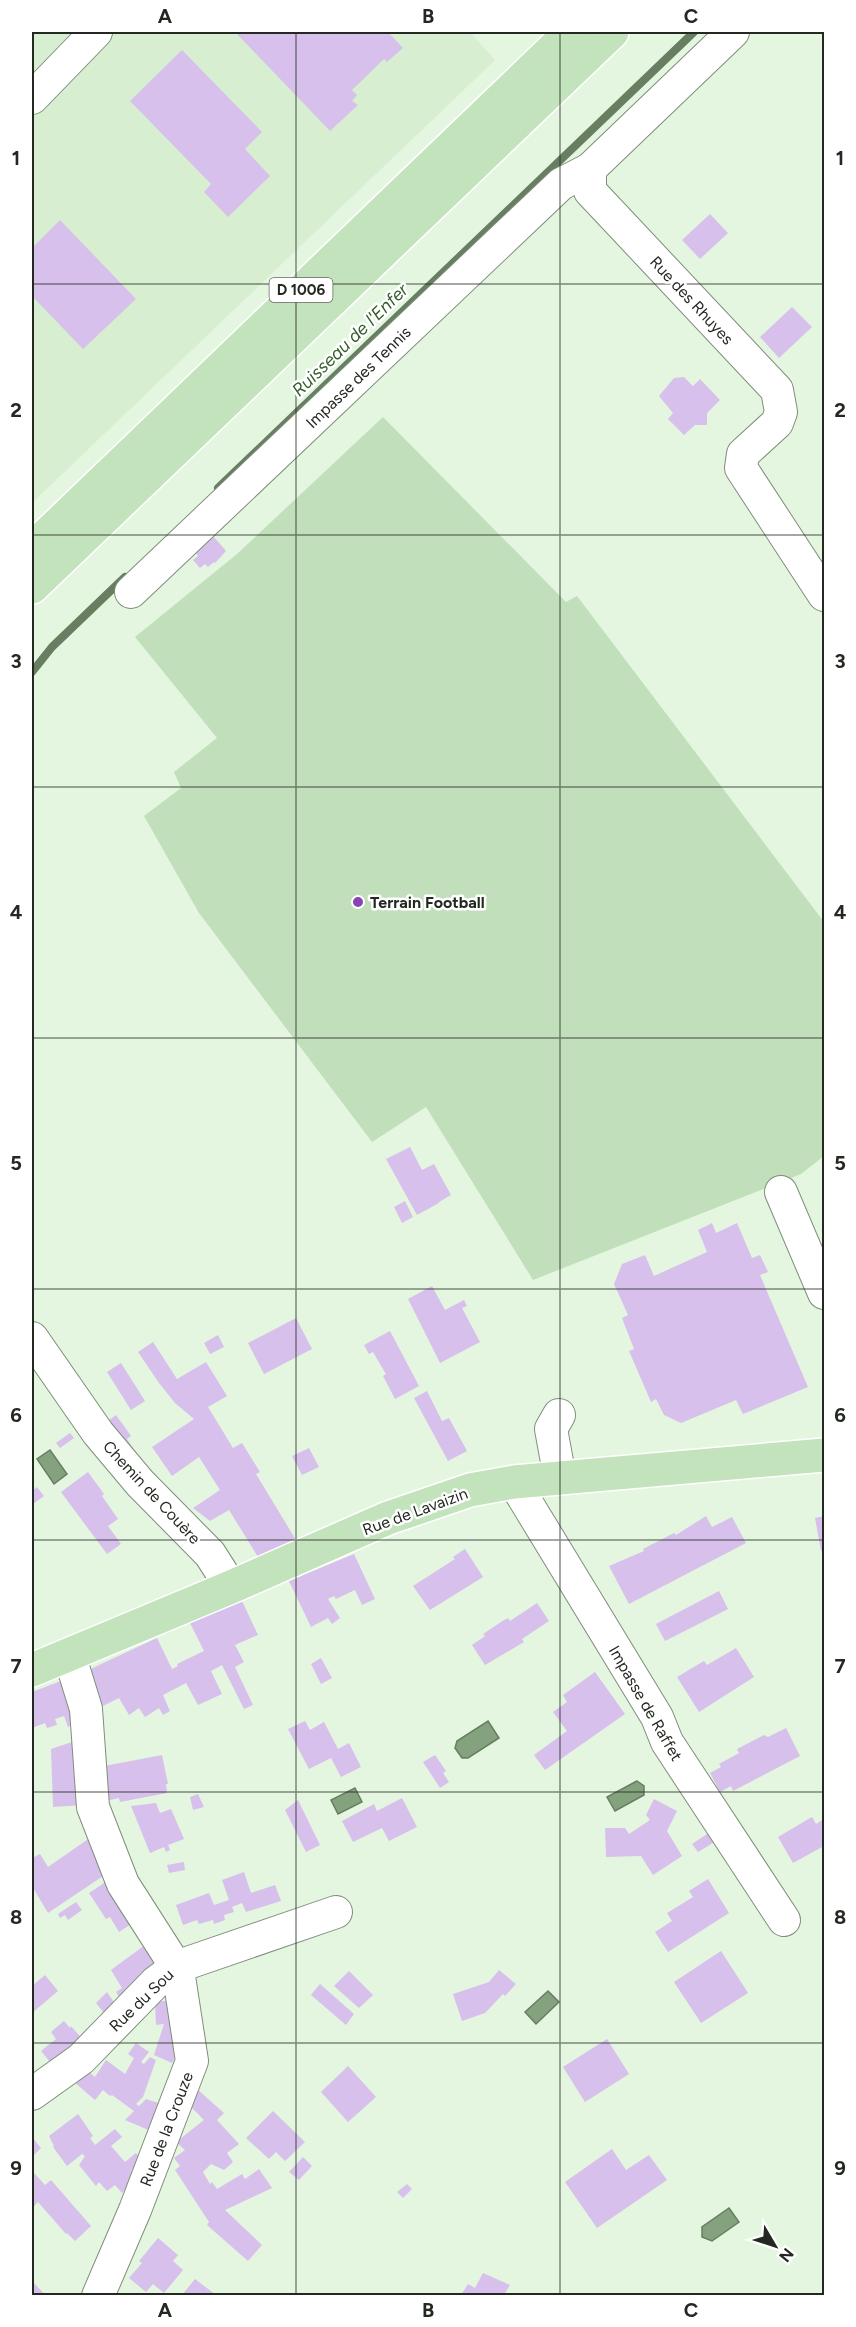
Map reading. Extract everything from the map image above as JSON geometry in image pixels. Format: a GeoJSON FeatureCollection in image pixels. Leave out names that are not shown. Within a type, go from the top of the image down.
{"type":"FeatureCollection","features":[{"type":"Feature","properties":{"kind":"main road","name":"D 1006"},"geometry":{"type":"LineString","coordinates":[[32,549],[571,32]]}},
{"type":"Feature","properties":{"kind":"main road","name":"D 1006"},"geometry":{"type":"LineString","coordinates":[[32,587],[612,32]]}},
{"type":"Feature","properties":{"kind":"main road","name":"Rue de Lavaizin"},"geometry":{"type":"LineString","coordinates":[[32,1670],[231,1587],[388,1518],[470,1490],[514,1482],[825,1455]]}},
{"type":"Feature","properties":{"kind":"street"},"geometry":{"type":"LineString","coordinates":[[32,98],[96,32]]}},
{"type":"Feature","properties":{"kind":"street"},"geometry":{"type":"LineString","coordinates":[[590,169],[733,32]]}},
{"type":"Feature","properties":{"kind":"street","name":"Impasse des Tennis"},"geometry":{"type":"LineString","coordinates":[[131,592],[561,184],[590,169]]}},
{"type":"Feature","properties":{"kind":"street","name":"Rue des Rhuyes"},"geometry":{"type":"LineString","coordinates":[[590,169],[590,191],[777,390],[781,411],[777,423],[743,454],[741,468],[825,595]]}},
{"type":"Feature","properties":{"kind":"street"},"geometry":{"type":"LineString","coordinates":[[781,1192],[825,1293]]}},
{"type":"Feature","properties":{"kind":"street","name":"Chemin de Couère"},"geometry":{"type":"LineString","coordinates":[[32,1338],[98,1433],[140,1483],[210,1554],[231,1587]]}},
{"type":"Feature","properties":{"kind":"street"},"geometry":{"type":"LineString","coordinates":[[559,1415],[551,1430],[560,1478]]}},
{"type":"Feature","properties":{"kind":"street","name":"Impasse de Raffet"},"geometry":{"type":"LineString","coordinates":[[514,1482],[657,1717],[667,1742],[784,1920]]}},
{"type":"Feature","properties":{"kind":"street","name":"Rue de la Crouze"},"geometry":{"type":"LineString","coordinates":[[69,1654],[86,1709],[93,1807],[123,1884],[176,1967],[192,2061],[135,2210],[98,2295]]}},
{"type":"Feature","properties":{"kind":"street","name":"Rue du Sou"},"geometry":{"type":"LineString","coordinates":[[32,2094],[81,2059],[156,1982],[176,1967],[336,1912]]}},
{"type":"Feature","properties":{"kind":"shaded area"},"geometry":{"type":"Polygon","coordinates":[[[32,32],[470,32],[495,60],[32,503],[32,32]]]}},
{"type":"Feature","properties":{"kind":"shaded area"},"geometry":{"type":"Polygon","coordinates":[[[383,417],[566,602],[577,596],[824,922],[824,1156],[801,1174],[533,1280],[426,1107],[372,1142],[199,913],[144,816],[181,788],[174,772],[217,738],[135,637],[237,554],[383,417]]]}},
{"type":"Feature","properties":{"kind":"shaded area"},"geometry":{"type":"Polygon","coordinates":[[[50,1450],[67,1474],[54,1484],[37,1459],[50,1450]]]}},
{"type":"Feature","properties":{"kind":"shaded area"},"geometry":{"type":"Polygon","coordinates":[[[488,1721],[499,1738],[468,1758],[462,1758],[455,1748],[457,1741],[488,1721]]]}},
{"type":"Feature","properties":{"kind":"shaded area"},"geometry":{"type":"Polygon","coordinates":[[[637,1781],[644,1786],[644,1795],[615,1811],[607,1797],[637,1781]]]}},
{"type":"Feature","properties":{"kind":"shaded area"},"geometry":{"type":"Polygon","coordinates":[[[355,1788],[362,1802],[338,1814],[331,1800],[355,1788]]]}},
{"type":"Feature","properties":{"kind":"shaded area"},"geometry":{"type":"Polygon","coordinates":[[[548,1991],[559,2002],[536,2024],[525,2012],[548,1991]]]}},
{"type":"Feature","properties":{"kind":"shaded area"},"geometry":{"type":"Polygon","coordinates":[[[729,2208],[739,2222],[712,2241],[702,2237],[702,2227],[729,2208]]]}},
{"type":"Feature","properties":{"kind":"building"},"geometry":{"type":"Polygon","coordinates":[[[235,32],[388,32],[403,48],[387,62],[384,59],[352,90],[357,95],[352,101],[358,105],[330,131],[235,32]]]}},
{"type":"Feature","properties":{"kind":"building"},"geometry":{"type":"Polygon","coordinates":[[[182,50],[262,132],[245,149],[270,176],[228,217],[204,192],[211,184],[130,101],[182,50]]]}},
{"type":"Feature","properties":{"kind":"building"},"geometry":{"type":"Polygon","coordinates":[[[710,214],[728,233],[700,259],[682,240],[710,214]]]}},
{"type":"Feature","properties":{"kind":"building"},"geometry":{"type":"Polygon","coordinates":[[[60,220],[136,299],[83,349],[32,296],[32,248],[60,220]]]}},
{"type":"Feature","properties":{"kind":"building"},"geometry":{"type":"Polygon","coordinates":[[[792,307],[812,327],[779,358],[760,337],[792,307]]]}},
{"type":"Feature","properties":{"kind":"building"},"geometry":{"type":"Polygon","coordinates":[[[684,377],[693,386],[700,379],[720,400],[707,413],[707,425],[695,425],[684,435],[668,419],[673,413],[659,396],[674,378],[684,377]]]}},
{"type":"Feature","properties":{"kind":"building"},"geometry":{"type":"Polygon","coordinates":[[[214,537],[226,551],[215,563],[208,567],[205,564],[200,568],[193,560],[198,556],[196,553],[201,546],[214,537]]]}},
{"type":"Feature","properties":{"kind":"building"},"geometry":{"type":"Polygon","coordinates":[[[410,1147],[422,1170],[434,1164],[451,1195],[417,1215],[386,1159],[410,1147]]]}},
{"type":"Feature","properties":{"kind":"building"},"geometry":{"type":"Polygon","coordinates":[[[405,1201],[413,1217],[402,1223],[394,1207],[405,1201]]]}},
{"type":"Feature","properties":{"kind":"building"},"geometry":{"type":"Polygon","coordinates":[[[712,1223],[716,1233],[737,1223],[752,1258],[760,1255],[768,1272],[760,1275],[808,1387],[743,1414],[736,1400],[681,1423],[664,1415],[656,1399],[651,1402],[629,1351],[634,1349],[622,1318],[628,1315],[614,1284],[622,1264],[645,1255],[654,1276],[707,1252],[698,1230],[712,1223]]]}},
{"type":"Feature","properties":{"kind":"building"},"geometry":{"type":"Polygon","coordinates":[[[432,1286],[445,1310],[464,1300],[467,1306],[462,1308],[480,1342],[440,1363],[408,1299],[432,1286]]]}},
{"type":"Feature","properties":{"kind":"building"},"geometry":{"type":"Polygon","coordinates":[[[296,1318],[312,1349],[264,1374],[248,1343],[296,1318]]]}},
{"type":"Feature","properties":{"kind":"building"},"geometry":{"type":"Polygon","coordinates":[[[390,1331],[419,1386],[395,1399],[383,1376],[386,1374],[373,1352],[369,1354],[364,1345],[390,1331]]]}},
{"type":"Feature","properties":{"kind":"building"},"geometry":{"type":"Polygon","coordinates":[[[218,1335],[224,1347],[210,1354],[204,1343],[218,1335]]]}},
{"type":"Feature","properties":{"kind":"building"},"geometry":{"type":"Polygon","coordinates":[[[153,1342],[177,1379],[206,1362],[227,1396],[208,1407],[233,1448],[242,1443],[260,1472],[256,1474],[296,1540],[258,1557],[229,1510],[210,1521],[193,1508],[220,1490],[199,1457],[172,1476],[152,1447],[194,1419],[175,1403],[138,1352],[153,1342]]]}},
{"type":"Feature","properties":{"kind":"building"},"geometry":{"type":"Polygon","coordinates":[[[121,1363],[145,1401],[131,1410],[107,1372],[121,1363]]]}},
{"type":"Feature","properties":{"kind":"building"},"geometry":{"type":"Polygon","coordinates":[[[427,1391],[442,1421],[449,1418],[467,1451],[448,1461],[414,1398],[427,1391]]]}},
{"type":"Feature","properties":{"kind":"building"},"geometry":{"type":"Polygon","coordinates":[[[116,1415],[131,1436],[127,1439],[142,1461],[138,1465],[104,1424],[116,1415]]]}},
{"type":"Feature","properties":{"kind":"building"},"geometry":{"type":"Polygon","coordinates":[[[70,1433],[74,1438],[60,1448],[56,1443],[70,1433]]]}},
{"type":"Feature","properties":{"kind":"building"},"geometry":{"type":"Polygon","coordinates":[[[309,1448],[319,1467],[302,1475],[292,1456],[309,1448]]]}},
{"type":"Feature","properties":{"kind":"building"},"geometry":{"type":"Polygon","coordinates":[[[88,1472],[118,1519],[108,1526],[121,1544],[107,1554],[61,1492],[88,1472]]]}},
{"type":"Feature","properties":{"kind":"building"},"geometry":{"type":"Polygon","coordinates":[[[37,1487],[44,1496],[33,1504],[32,1491],[37,1487]]]}},
{"type":"Feature","properties":{"kind":"building"},"geometry":{"type":"Polygon","coordinates":[[[706,1516],[712,1527],[732,1517],[746,1543],[629,1604],[609,1566],[644,1551],[643,1549],[674,1533],[676,1535],[706,1516]]]}},
{"type":"Feature","properties":{"kind":"building"},"geometry":{"type":"Polygon","coordinates":[[[824,1516],[824,1550],[821,1551],[815,1518],[824,1516]]]}},
{"type":"Feature","properties":{"kind":"building"},"geometry":{"type":"Polygon","coordinates":[[[465,1549],[483,1577],[430,1610],[413,1586],[455,1559],[453,1557],[465,1549]]]}},
{"type":"Feature","properties":{"kind":"building"},"geometry":{"type":"Polygon","coordinates":[[[354,1554],[375,1599],[362,1605],[355,1590],[336,1599],[334,1596],[328,1599],[340,1618],[332,1624],[328,1618],[311,1627],[289,1581],[354,1554]]]}},
{"type":"Feature","properties":{"kind":"building"},"geometry":{"type":"Polygon","coordinates":[[[719,1591],[728,1609],[665,1641],[656,1624],[719,1591]]]}},
{"type":"Feature","properties":{"kind":"building"},"geometry":{"type":"Polygon","coordinates":[[[242,1601],[258,1635],[235,1645],[244,1662],[235,1667],[253,1705],[244,1709],[222,1665],[211,1671],[222,1694],[198,1705],[186,1683],[163,1695],[170,1711],[163,1715],[159,1708],[145,1717],[139,1708],[129,1715],[119,1698],[93,1711],[84,1672],[157,1638],[172,1669],[178,1666],[177,1664],[204,1651],[190,1623],[242,1601]]]}},
{"type":"Feature","properties":{"kind":"building"},"geometry":{"type":"Polygon","coordinates":[[[537,1603],[549,1621],[522,1639],[524,1642],[485,1665],[472,1645],[501,1622],[508,1618],[510,1621],[537,1603]]]}},
{"type":"Feature","properties":{"kind":"building"},"geometry":{"type":"Polygon","coordinates":[[[736,1648],[754,1677],[699,1712],[677,1677],[704,1661],[707,1665],[736,1648]]]}},
{"type":"Feature","properties":{"kind":"building"},"geometry":{"type":"Polygon","coordinates":[[[321,1658],[332,1678],[321,1684],[311,1664],[321,1658]]]}},
{"type":"Feature","properties":{"kind":"building"},"geometry":{"type":"Polygon","coordinates":[[[595,1672],[625,1714],[545,1770],[534,1755],[567,1731],[553,1712],[567,1702],[563,1695],[595,1672]]]}},
{"type":"Feature","properties":{"kind":"building"},"geometry":{"type":"Polygon","coordinates":[[[69,1678],[80,1722],[68,1727],[64,1716],[55,1719],[57,1725],[47,1728],[45,1723],[32,1728],[32,1692],[69,1678]]]}},
{"type":"Feature","properties":{"kind":"building"},"geometry":{"type":"Polygon","coordinates":[[[305,1721],[310,1730],[324,1722],[338,1749],[349,1743],[361,1767],[341,1777],[331,1758],[309,1769],[288,1729],[305,1721]]]}},
{"type":"Feature","properties":{"kind":"building"},"geometry":{"type":"Polygon","coordinates":[[[786,1728],[800,1756],[733,1791],[731,1786],[720,1792],[710,1773],[721,1767],[719,1764],[739,1753],[737,1749],[764,1735],[768,1737],[786,1728]]]}},
{"type":"Feature","properties":{"kind":"building"},"geometry":{"type":"Polygon","coordinates":[[[81,1739],[83,1805],[53,1807],[51,1749],[81,1739]]]}},
{"type":"Feature","properties":{"kind":"building"},"geometry":{"type":"Polygon","coordinates":[[[162,1755],[168,1784],[166,1784],[167,1793],[120,1802],[119,1798],[101,1802],[99,1767],[162,1755]]]}},
{"type":"Feature","properties":{"kind":"building"},"geometry":{"type":"Polygon","coordinates":[[[435,1755],[446,1771],[443,1773],[449,1782],[440,1788],[423,1762],[435,1755]]]}},
{"type":"Feature","properties":{"kind":"building"},"geometry":{"type":"Polygon","coordinates":[[[198,1794],[204,1807],[193,1810],[190,1797],[198,1794]]]}},
{"type":"Feature","properties":{"kind":"building"},"geometry":{"type":"Polygon","coordinates":[[[402,1798],[417,1827],[389,1841],[382,1828],[353,1842],[342,1821],[374,1804],[377,1811],[402,1798]]]}},
{"type":"Feature","properties":{"kind":"building"},"geometry":{"type":"Polygon","coordinates":[[[654,1799],[677,1811],[667,1831],[682,1856],[653,1875],[641,1856],[606,1857],[605,1828],[625,1828],[629,1834],[650,1820],[646,1815],[654,1799]]]}},
{"type":"Feature","properties":{"kind":"building"},"geometry":{"type":"Polygon","coordinates":[[[298,1800],[320,1845],[306,1852],[285,1810],[298,1800]]]}},
{"type":"Feature","properties":{"kind":"building"},"geometry":{"type":"Polygon","coordinates":[[[156,1803],[160,1813],[171,1809],[184,1839],[168,1845],[170,1850],[166,1852],[164,1847],[150,1853],[131,1806],[156,1803]]]}},
{"type":"Feature","properties":{"kind":"building"},"geometry":{"type":"Polygon","coordinates":[[[812,1817],[816,1824],[824,1819],[824,1846],[793,1863],[778,1837],[812,1817]]]}},
{"type":"Feature","properties":{"kind":"building"},"geometry":{"type":"Polygon","coordinates":[[[710,1832],[716,1841],[698,1852],[692,1844],[710,1832]]]}},
{"type":"Feature","properties":{"kind":"building"},"geometry":{"type":"Polygon","coordinates":[[[94,1835],[106,1874],[48,1913],[32,1886],[32,1853],[34,1857],[40,1854],[48,1867],[94,1835]]]}},
{"type":"Feature","properties":{"kind":"building"},"geometry":{"type":"Polygon","coordinates":[[[184,1862],[185,1870],[169,1873],[167,1865],[184,1862]]]}},
{"type":"Feature","properties":{"kind":"building"},"geometry":{"type":"Polygon","coordinates":[[[244,1872],[251,1893],[275,1885],[281,1901],[246,1912],[242,1903],[232,1907],[234,1912],[224,1915],[225,1920],[214,1924],[213,1920],[199,1924],[197,1920],[183,1925],[176,1905],[209,1893],[214,1905],[229,1900],[222,1880],[244,1872]]]}},
{"type":"Feature","properties":{"kind":"building"},"geometry":{"type":"Polygon","coordinates":[[[110,1879],[137,1920],[119,1932],[110,1917],[106,1919],[89,1893],[110,1879]]]}},
{"type":"Feature","properties":{"kind":"building"},"geometry":{"type":"Polygon","coordinates":[[[708,1879],[729,1913],[668,1952],[655,1932],[672,1921],[667,1913],[693,1897],[689,1891],[708,1879]]]}},
{"type":"Feature","properties":{"kind":"building"},"geometry":{"type":"Polygon","coordinates":[[[76,1902],[82,1910],[68,1920],[65,1915],[60,1918],[58,1914],[76,1902]]]}},
{"type":"Feature","properties":{"kind":"building"},"geometry":{"type":"Polygon","coordinates":[[[149,1942],[160,1962],[122,2002],[116,1992],[122,1988],[111,1970],[149,1942]]]}},
{"type":"Feature","properties":{"kind":"building"},"geometry":{"type":"Polygon","coordinates":[[[721,1951],[748,1993],[701,2023],[674,1982],[721,1951]]]}},
{"type":"Feature","properties":{"kind":"building"},"geometry":{"type":"Polygon","coordinates":[[[499,1970],[516,1984],[485,2013],[462,2021],[453,1994],[489,1982],[499,1970]]]}},
{"type":"Feature","properties":{"kind":"building"},"geometry":{"type":"Polygon","coordinates":[[[349,1971],[373,1995],[359,2008],[334,1986],[349,1971]]]}},
{"type":"Feature","properties":{"kind":"building"},"geometry":{"type":"Polygon","coordinates":[[[45,1975],[58,1991],[32,2013],[32,1986],[45,1975]]]}},
{"type":"Feature","properties":{"kind":"building"},"geometry":{"type":"Polygon","coordinates":[[[320,1984],[354,2014],[346,2025],[311,1995],[320,1984]]]}},
{"type":"Feature","properties":{"kind":"building"},"geometry":{"type":"Polygon","coordinates":[[[107,1992],[117,2007],[107,2017],[96,2003],[107,1992]]]}},
{"type":"Feature","properties":{"kind":"building"},"geometry":{"type":"Polygon","coordinates":[[[172,2000],[180,2048],[172,2063],[154,2055],[164,2024],[156,2025],[155,2002],[172,2000]]]}},
{"type":"Feature","properties":{"kind":"building"},"geometry":{"type":"Polygon","coordinates":[[[64,2021],[84,2041],[54,2067],[41,2051],[56,2039],[51,2032],[64,2021]]]}},
{"type":"Feature","properties":{"kind":"building"},"geometry":{"type":"Polygon","coordinates":[[[607,2039],[629,2074],[585,2102],[563,2067],[607,2039]]]}},
{"type":"Feature","properties":{"kind":"building"},"geometry":{"type":"Polygon","coordinates":[[[136,2043],[149,2052],[141,2062],[144,2064],[150,2057],[156,2060],[143,2097],[136,2104],[139,2106],[146,2099],[168,2106],[158,2134],[125,2120],[134,2111],[112,2095],[110,2096],[103,2090],[95,2100],[67,2076],[79,2064],[95,2077],[106,2060],[125,2074],[134,2058],[128,2054],[136,2043]]]}},
{"type":"Feature","properties":{"kind":"building"},"geometry":{"type":"Polygon","coordinates":[[[348,2066],[376,2097],[348,2122],[321,2092],[348,2066]]]}},
{"type":"Feature","properties":{"kind":"building"},"geometry":{"type":"Polygon","coordinates":[[[197,2089],[224,2113],[217,2120],[239,2144],[227,2153],[233,2162],[224,2170],[211,2164],[203,2172],[210,2184],[212,2182],[217,2189],[242,2174],[245,2179],[259,2169],[272,2188],[225,2210],[262,2245],[248,2261],[207,2225],[209,2222],[175,2170],[180,2166],[174,2158],[185,2150],[176,2142],[204,2120],[186,2102],[197,2089]]]}},
{"type":"Feature","properties":{"kind":"building"},"geometry":{"type":"Polygon","coordinates":[[[273,2111],[305,2142],[285,2161],[276,2152],[269,2159],[246,2138],[273,2111]]]}},
{"type":"Feature","properties":{"kind":"building"},"geometry":{"type":"Polygon","coordinates":[[[78,2114],[93,2136],[90,2138],[95,2145],[115,2129],[122,2137],[111,2146],[125,2162],[136,2153],[142,2160],[131,2170],[137,2176],[122,2193],[115,2185],[107,2191],[99,2182],[96,2186],[79,2165],[85,2156],[82,2154],[67,2166],[53,2147],[49,2136],[78,2114]]]}},
{"type":"Feature","properties":{"kind":"building"},"geometry":{"type":"Polygon","coordinates":[[[32,2137],[41,2148],[32,2157],[32,2137]]]}},
{"type":"Feature","properties":{"kind":"building"},"geometry":{"type":"Polygon","coordinates":[[[612,2149],[626,2170],[649,2155],[667,2180],[597,2228],[565,2182],[612,2149]]]}},
{"type":"Feature","properties":{"kind":"building"},"geometry":{"type":"Polygon","coordinates":[[[303,2157],[312,2166],[299,2180],[289,2172],[303,2157]]]}},
{"type":"Feature","properties":{"kind":"building"},"geometry":{"type":"Polygon","coordinates":[[[33,2172],[45,2185],[51,2180],[91,2226],[75,2241],[38,2202],[33,2207],[33,2172]]]}},
{"type":"Feature","properties":{"kind":"building"},"geometry":{"type":"Polygon","coordinates":[[[407,2184],[412,2189],[403,2198],[397,2192],[407,2184]]]}},
{"type":"Feature","properties":{"kind":"building"},"geometry":{"type":"Polygon","coordinates":[[[158,2238],[178,2255],[173,2261],[183,2270],[164,2293],[153,2284],[146,2292],[129,2278],[142,2263],[139,2261],[158,2238]]]}},
{"type":"Feature","properties":{"kind":"building"},"geometry":{"type":"Polygon","coordinates":[[[483,2273],[510,2285],[504,2295],[461,2295],[468,2284],[475,2288],[483,2273]]]}},
{"type":"Feature","properties":{"kind":"building"},"geometry":{"type":"Polygon","coordinates":[[[195,2279],[216,2295],[182,2295],[195,2279]]]}},
{"type":"Feature","properties":{"kind":"building"},"geometry":{"type":"Polygon","coordinates":[[[34,2283],[45,2295],[32,2295],[34,2283]]]}},
{"type":"Feature","properties":{"kind":"waterway","name":"Ruisseau de l'Enfer"},"geometry":{"type":"LineString","coordinates":[[218,488],[694,32]]}},
{"type":"Feature","properties":{"kind":"waterway","name":"Ruisseau de l'Enfer"},"geometry":{"type":"LineString","coordinates":[[32,672],[52,647],[125,577]]}},
{"type":"Feature","properties":{"kind":"place","name":"Terrain Football"},"geometry":{"type":"Point","coordinates":[358,902]}}]}
